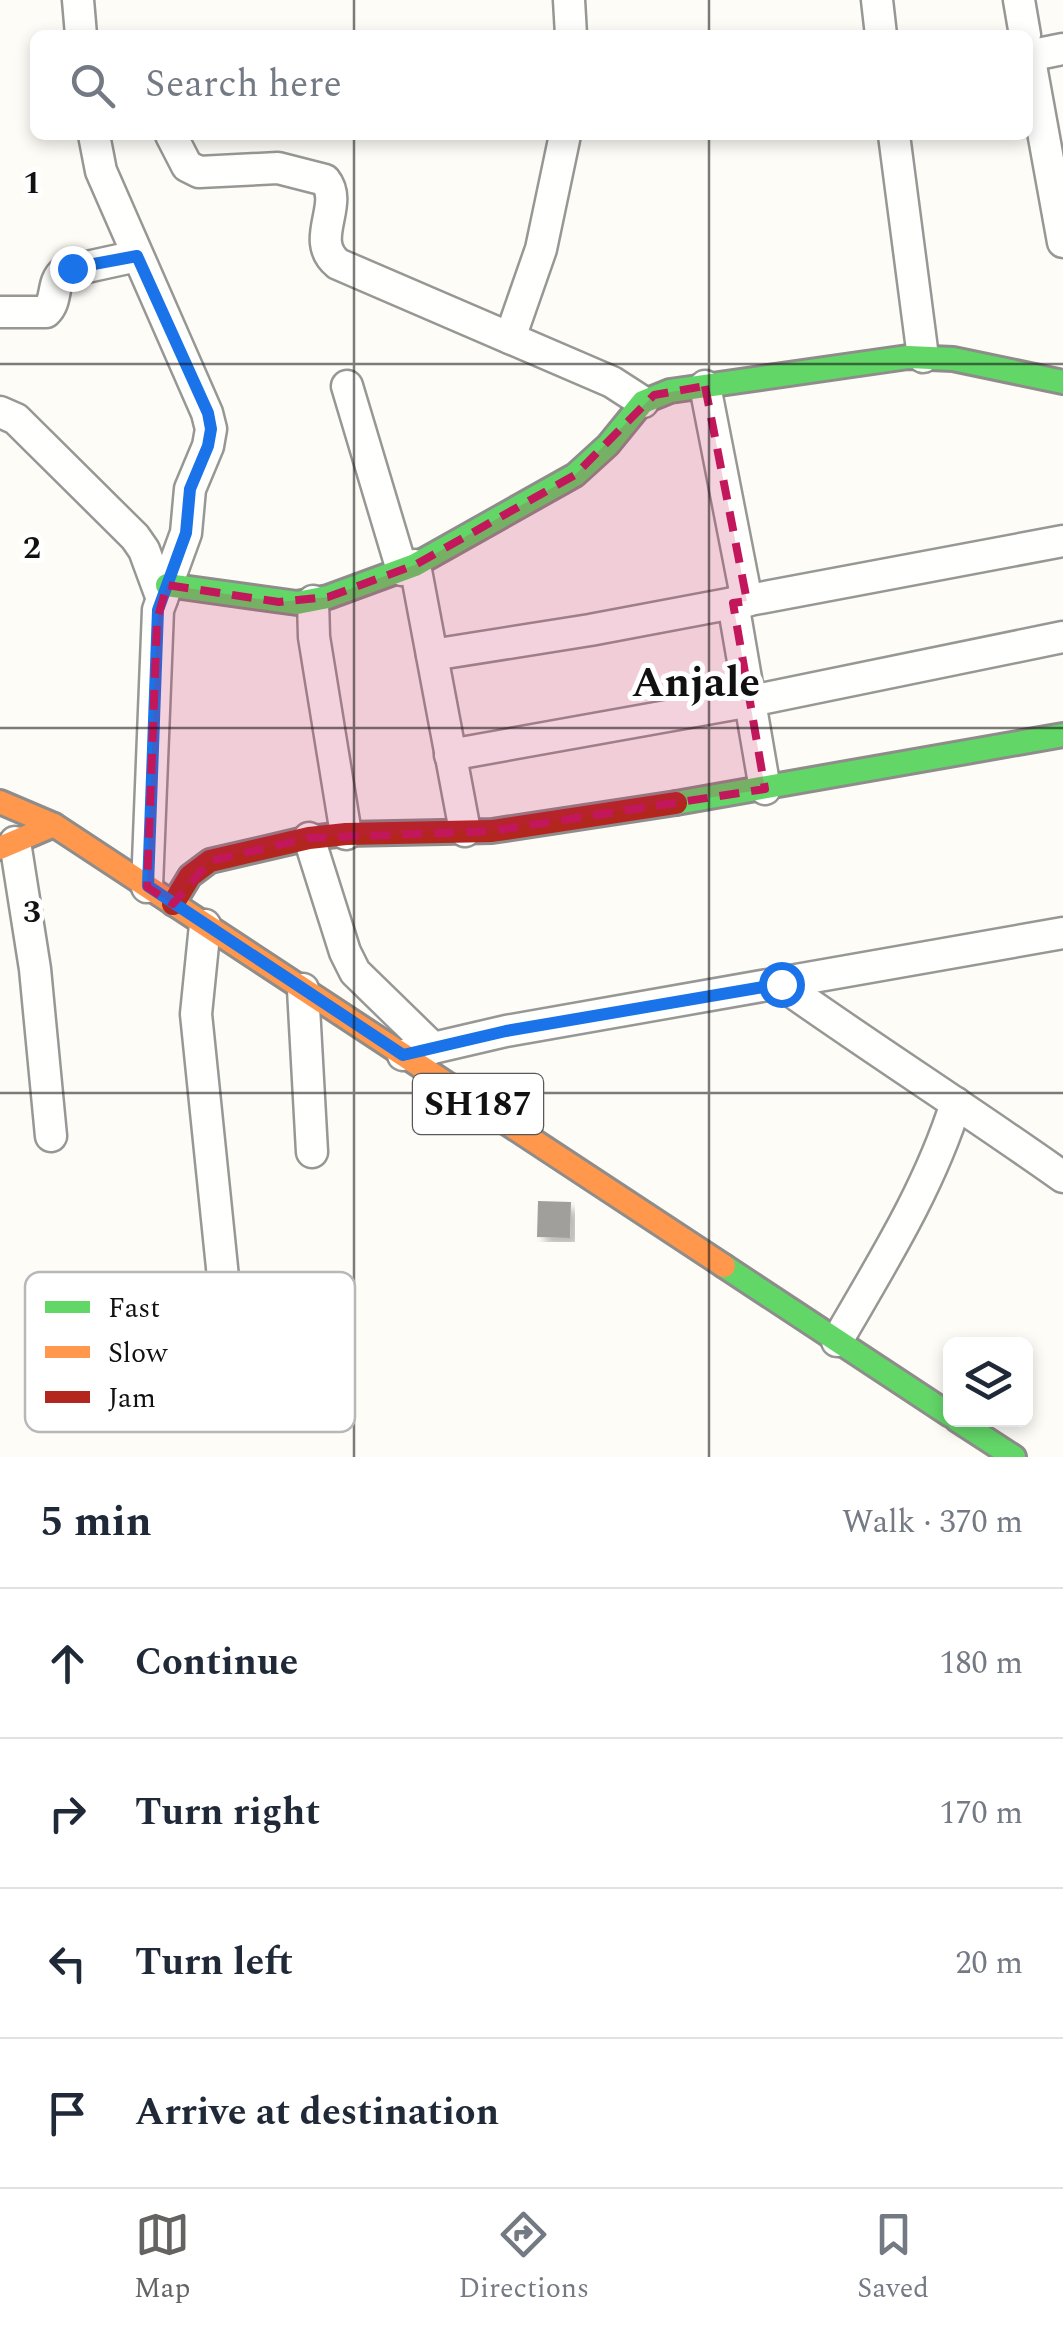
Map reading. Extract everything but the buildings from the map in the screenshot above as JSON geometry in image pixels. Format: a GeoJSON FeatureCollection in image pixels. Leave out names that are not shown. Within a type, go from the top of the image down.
{"type":"FeatureCollection","features":[{"type":"Feature","properties":{"kind":"street"},"geometry":{"type":"LineString","coordinates":[[78,0],[81,30]]}},
{"type":"Feature","properties":{"kind":"street"},"geometry":{"type":"LineString","coordinates":[[569,0],[571,30]]}},
{"type":"Feature","properties":{"kind":"street"},"geometry":{"type":"LineString","coordinates":[[877,0],[880,30]]}},
{"type":"Feature","properties":{"kind":"street"},"geometry":{"type":"LineString","coordinates":[[1019,0],[1025,30]]}},
{"type":"Feature","properties":{"kind":"street"},"geometry":{"type":"LineString","coordinates":[[1033,52],[1063,48]]}},
{"type":"Feature","properties":{"kind":"street"},"geometry":{"type":"LineString","coordinates":[[1033,80],[1063,242]]}},
{"type":"Feature","properties":{"kind":"street"},"geometry":{"type":"LineString","coordinates":[[95,140],[101,171],[208,413],[211,429],[190,489],[183,544],[157,620],[148,886]]}},
{"type":"Feature","properties":{"kind":"street"},"geometry":{"type":"LineString","coordinates":[[174,140],[187,166],[199,172],[278,168],[325,180],[332,196],[325,235],[332,258],[623,387],[643,402]]}},
{"type":"Feature","properties":{"kind":"street"},"geometry":{"type":"LineString","coordinates":[[510,338],[541,249],[565,140]]}},
{"type":"Feature","properties":{"kind":"street"},"geometry":{"type":"LineString","coordinates":[[895,140],[923,358]]}},
{"type":"Feature","properties":{"kind":"street"},"geometry":{"type":"LineString","coordinates":[[0,312],[46,312],[64,272],[137,256]]}},
{"type":"Feature","properties":{"kind":"street"},"geometry":{"type":"LineString","coordinates":[[165,592],[279,602],[313,601],[408,568],[575,475],[654,394],[923,358],[953,360],[1063,382]]}},
{"type":"Feature","properties":{"kind":"street"},"geometry":{"type":"LineString","coordinates":[[347,386],[408,568],[432,655],[465,831]]}},
{"type":"Feature","properties":{"kind":"street"},"geometry":{"type":"LineString","coordinates":[[705,386],[765,788]]}},
{"type":"Feature","properties":{"kind":"street"},"geometry":{"type":"LineString","coordinates":[[0,412],[16,419],[135,537],[165,592]]}},
{"type":"Feature","properties":{"kind":"street"},"geometry":{"type":"LineString","coordinates":[[432,655],[1063,542]]}},
{"type":"Feature","properties":{"kind":"street"},"geometry":{"type":"LineString","coordinates":[[313,601],[314,637],[346,834]]}},
{"type":"Feature","properties":{"kind":"street"},"geometry":{"type":"LineString","coordinates":[[450,755],[751,702],[1063,637]]}},
{"type":"Feature","properties":{"kind":"street"},"geometry":{"type":"LineString","coordinates":[[174,904],[190,876],[210,861],[310,838],[492,831],[1063,735]]}},
{"type":"Feature","properties":{"kind":"street","name":"SH187"},"geometry":{"type":"LineString","coordinates":[[0,802],[54,825],[943,1410]]}},
{"type":"Feature","properties":{"kind":"street"},"geometry":{"type":"LineString","coordinates":[[51,1136],[35,969],[7,845],[54,825]]}},
{"type":"Feature","properties":{"kind":"street"},"geometry":{"type":"LineString","coordinates":[[310,838],[345,952],[355,972],[433,1048]]}},
{"type":"Feature","properties":{"kind":"street"},"geometry":{"type":"LineString","coordinates":[[205,925],[196,1014],[222,1272]]}},
{"type":"Feature","properties":{"kind":"street"},"geometry":{"type":"LineString","coordinates":[[403,1055],[506,1031],[1063,933]]}},
{"type":"Feature","properties":{"kind":"street"},"geometry":{"type":"LineString","coordinates":[[781,984],[1063,1177]]}},
{"type":"Feature","properties":{"kind":"street"},"geometry":{"type":"LineString","coordinates":[[303,989],[312,1152]]}},
{"type":"Feature","properties":{"kind":"street"},"geometry":{"type":"LineString","coordinates":[[837,1340],[920,1198],[956,1104]]}},
{"type":"Feature","properties":{"kind":"street"},"geometry":{"type":"LineString","coordinates":[[968,1427],[1014,1457]]}},
{"type":"Feature","properties":{"kind":"highlighted area"},"geometry":{"type":"Polygon","coordinates":[[[705,386],[747,601],[733,603],[765,789],[492,831],[309,838],[210,861],[173,904],[147,887],[157,620],[167,585],[279,602],[328,597],[415,565],[575,475],[654,395],[705,386]]]}},
{"type":"Feature","properties":{"kind":"traffic: fast"},"geometry":{"type":"LineString","coordinates":[[167,585],[297,603],[328,597],[415,565],[575,475],[608,445],[643,402],[670,391],[908,357],[953,359],[1063,382]]}},
{"type":"Feature","properties":{"kind":"traffic: fast"},"geometry":{"type":"LineString","coordinates":[[676,803],[1063,735]]}},
{"type":"Feature","properties":{"kind":"traffic: fast"},"geometry":{"type":"LineString","coordinates":[[724,1266],[943,1410]]}},
{"type":"Feature","properties":{"kind":"traffic: fast"},"geometry":{"type":"LineString","coordinates":[[968,1427],[1014,1457]]}},
{"type":"Feature","properties":{"kind":"traffic: slow"},"geometry":{"type":"LineString","coordinates":[[0,802],[54,825],[724,1266]]}},
{"type":"Feature","properties":{"kind":"traffic: slow"},"geometry":{"type":"LineString","coordinates":[[0,848],[54,825]]}},
{"type":"Feature","properties":{"kind":"traffic: jam"},"geometry":{"type":"LineString","coordinates":[[173,904],[190,876],[210,861],[309,838],[492,831],[676,803]]}},
{"type":"Feature","properties":{"kind":"district","name":"Anjale"},"geometry":{"type":"Point","coordinates":[696,683]}},
{"type":"Feature","properties":{"kind":"route"},"geometry":{"type":"LineString","coordinates":[[72,268],[137,256],[208,413],[211,429],[190,489],[183,544],[158,610],[148,886],[403,1055],[506,1031],[781,984]]}}]}
